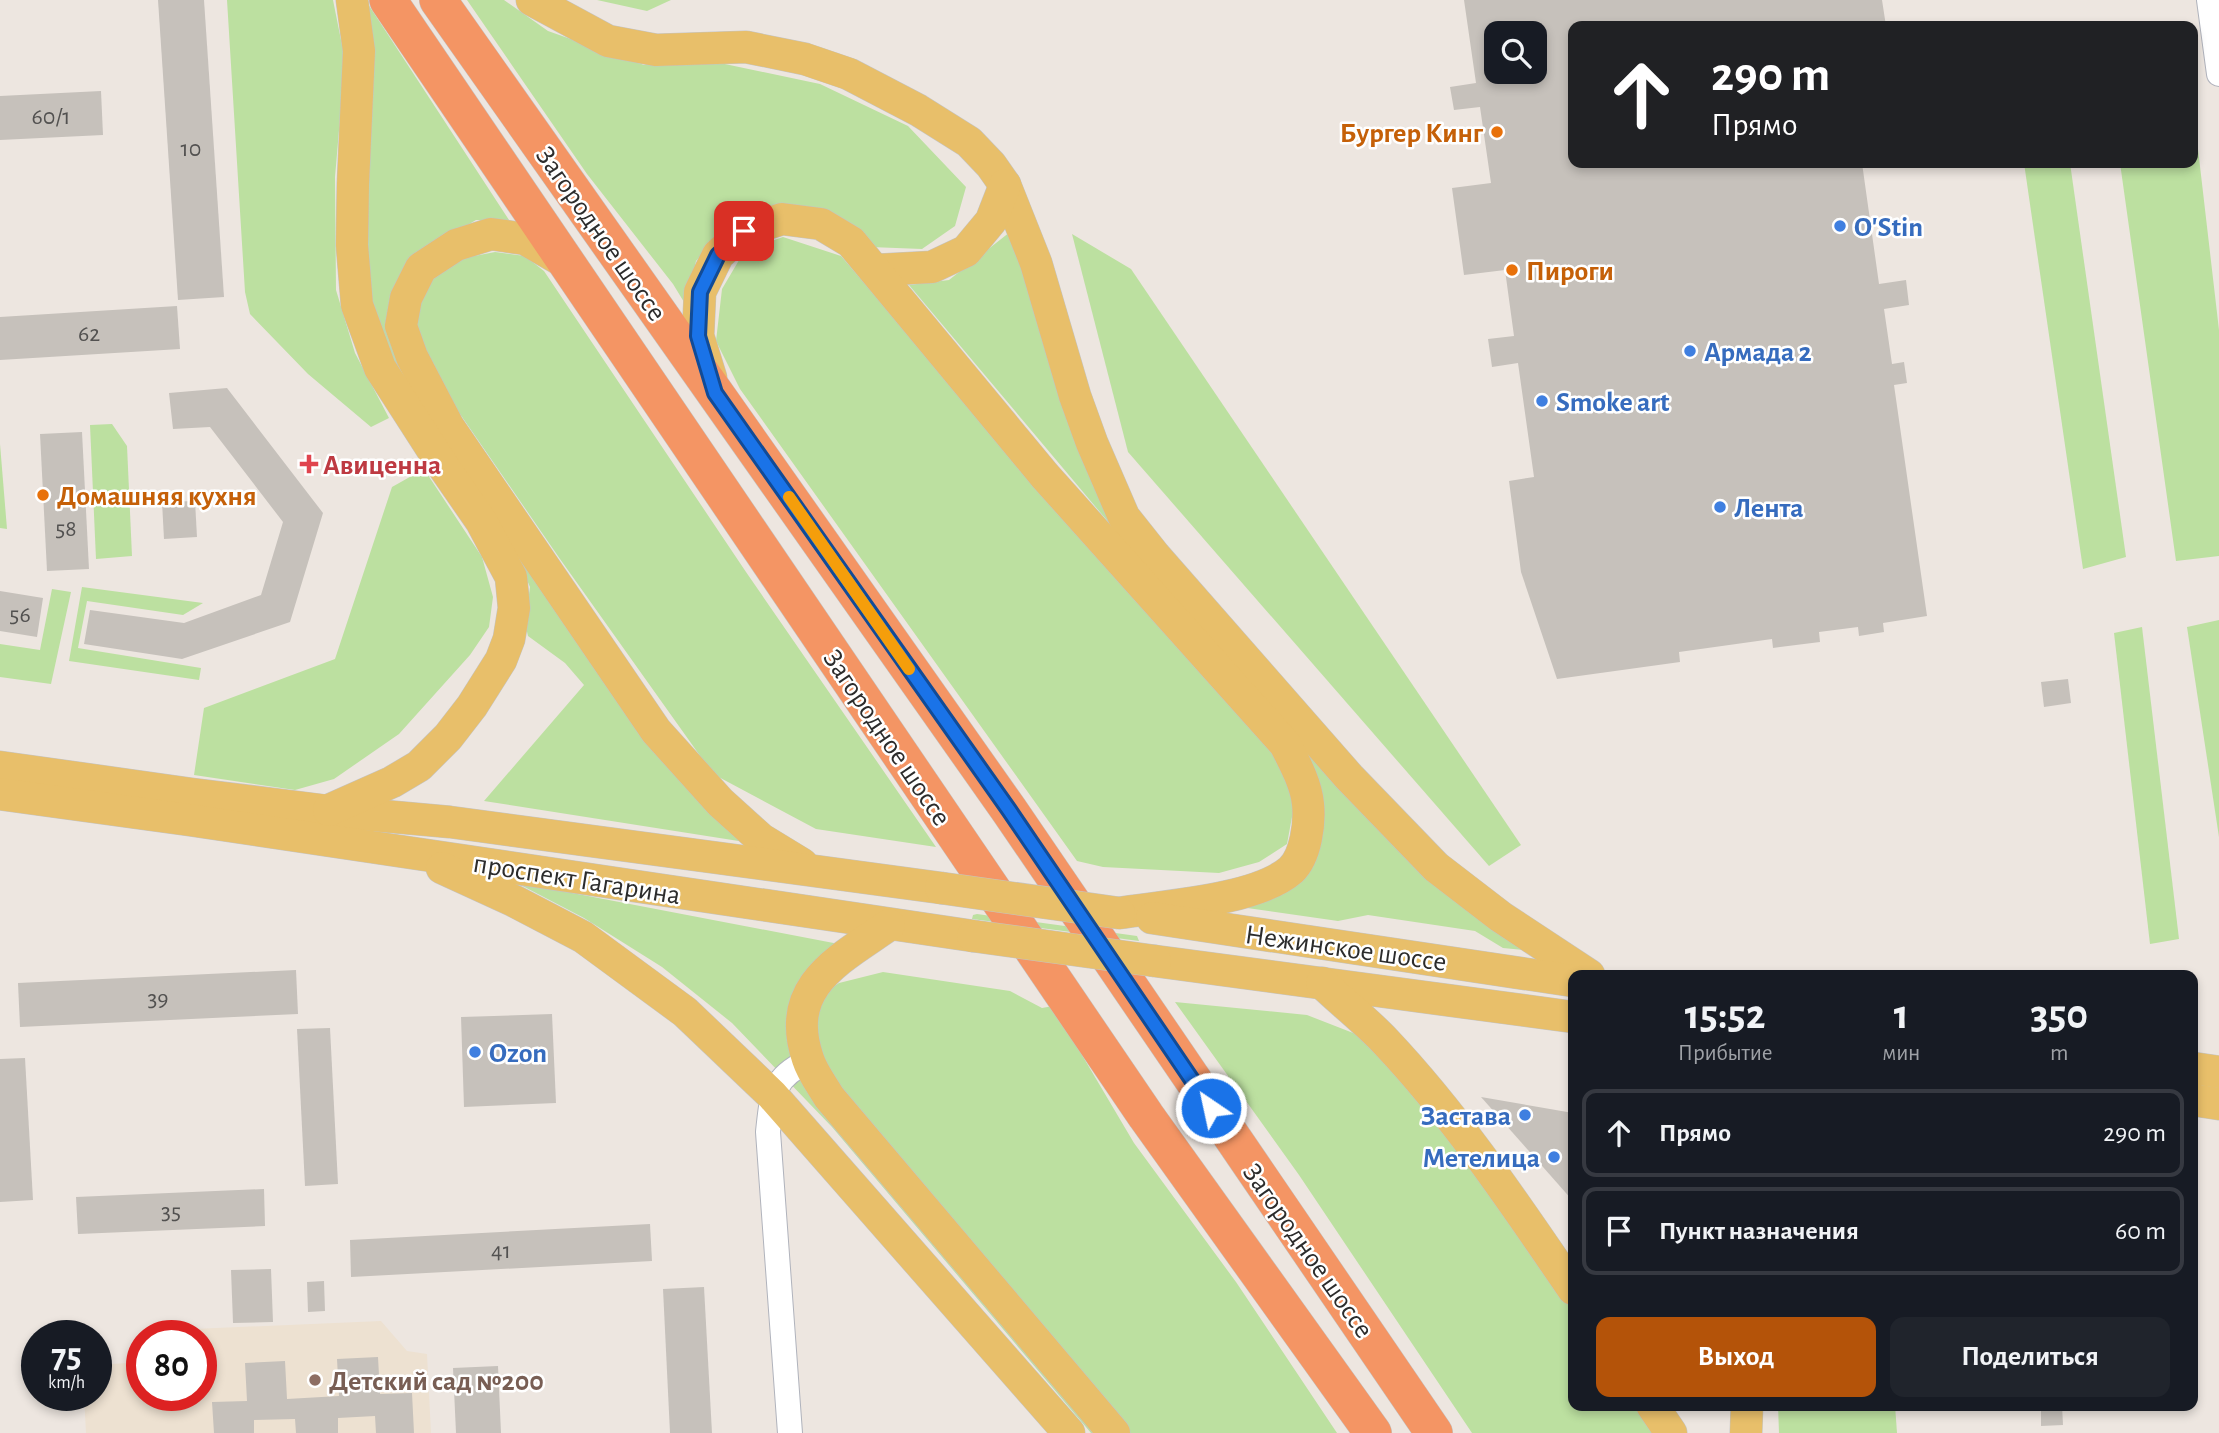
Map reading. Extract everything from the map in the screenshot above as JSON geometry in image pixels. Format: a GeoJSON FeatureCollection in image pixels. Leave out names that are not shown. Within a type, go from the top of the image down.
{"type":"FeatureCollection","features":[{"type":"Feature","properties":{"kind":"highway","name":"Загородное шоссе"},"geometry":{"type":"LineString","coordinates":[[388,0],[1131,1094],[1373,1433]]}},
{"type":"Feature","properties":{"kind":"highway","name":"Загородное шоссе"},"geometry":{"type":"LineString","coordinates":[[439,0],[1009,810],[1434,1433]]}},
{"type":"Feature","properties":{"kind":"main road"},"geometry":{"type":"LineString","coordinates":[[328,811],[392,782],[419,766],[448,737],[472,706],[501,660],[509,639],[514,608],[511,577],[481,521],[380,369],[357,304],[352,245],[359,51],[352,0]]}},
{"type":"Feature","properties":{"kind":"main road"},"geometry":{"type":"LineString","coordinates":[[532,0],[608,41],[656,50],[746,47],[805,59],[849,74],[918,110],[969,142],[991,165],[1004,185],[1036,262],[1088,431],[1124,517],[1349,777],[1436,867],[1501,918],[1581,970]]}},
{"type":"Feature","properties":{"kind":"main road"},"geometry":{"type":"LineString","coordinates":[[876,270],[932,267],[966,251],[991,221],[1004,185]]}},
{"type":"Feature","properties":{"kind":"main road"},"geometry":{"type":"LineString","coordinates":[[715,393],[698,336],[700,292],[718,255],[744,231],[782,219],[821,224],[851,242],[1045,476],[1285,744],[1297,766],[1308,804],[1303,851],[1292,870],[1268,883],[1229,896],[1119,913]]}},
{"type":"Feature","properties":{"kind":"main road"},"geometry":{"type":"LineString","coordinates":[[570,266],[525,239],[491,234],[456,245],[421,268],[406,298],[401,326],[412,357],[448,426],[656,731],[720,802],[761,839],[809,869]]}},
{"type":"Feature","properties":{"kind":"main road","name":"проспект Гагарина"},"geometry":{"type":"LineString","coordinates":[[0,767],[328,811],[450,822],[1119,913]]}},
{"type":"Feature","properties":{"kind":"main road","name":"проспект Гагарина"},"geometry":{"type":"LineString","coordinates":[[0,794],[889,925],[1155,961]]}},
{"type":"Feature","properties":{"kind":"main road"},"geometry":{"type":"LineString","coordinates":[[405,852],[514,901],[583,937],[685,1012],[772,1095],[1069,1433]]}},
{"type":"Feature","properties":{"kind":"main road","name":"Нежинское шоссе"},"geometry":{"type":"LineString","coordinates":[[1119,913],[1568,980]]}},
{"type":"Feature","properties":{"kind":"main road"},"geometry":{"type":"LineString","coordinates":[[889,925],[826,969],[810,993],[801,1016],[808,1061],[829,1097],[1114,1433]]}},
{"type":"Feature","properties":{"kind":"main road","name":"Нежинское шоссе"},"geometry":{"type":"LineString","coordinates":[[1155,961],[1568,1016]]}},
{"type":"Feature","properties":{"kind":"main road"},"geometry":{"type":"LineString","coordinates":[[1322,983],[1385,1041],[1425,1088],[1508,1194],[1568,1282]]}},
{"type":"Feature","properties":{"kind":"main road"},"geometry":{"type":"LineString","coordinates":[[2198,1070],[2219,1072]]}},
{"type":"Feature","properties":{"kind":"main road"},"geometry":{"type":"LineString","coordinates":[[2198,1101],[2219,1104]]}},
{"type":"Feature","properties":{"kind":"main road"},"geometry":{"type":"LineString","coordinates":[[1332,1379],[1353,1433]]}},
{"type":"Feature","properties":{"kind":"main road"},"geometry":{"type":"LineString","coordinates":[[1656,1411],[1671,1433]]}},
{"type":"Feature","properties":{"kind":"main road"},"geometry":{"type":"LineString","coordinates":[[1746,1433],[1747,1411]]}},
{"type":"Feature","properties":{"kind":"street"},"geometry":{"type":"LineString","coordinates":[[2209,0],[2219,74]]}},
{"type":"Feature","properties":{"kind":"street"},"geometry":{"type":"LineString","coordinates":[[790,1433],[768,1132],[772,1095],[788,1070],[808,1061]]}},
{"type":"Feature","properties":{"kind":"shaded area","name":"Детский сад №200"},"geometry":{"type":"Polygon","coordinates":[[[381,1321],[407,1351],[427,1354],[431,1433],[86,1433],[85,1411],[112,1411],[112,1364],[126,1363],[126,1411],[217,1411],[217,1328],[381,1321]]]}},
{"type":"Feature","properties":{"kind":"green space"},"geometry":{"type":"Polygon","coordinates":[[[227,0],[333,0],[345,60],[335,177],[336,290],[355,353],[389,418],[371,427],[308,374],[250,314],[245,292],[227,0]]]}},
{"type":"Feature","properties":{"kind":"green space"},"geometry":{"type":"Polygon","coordinates":[[[467,0],[504,0],[548,31],[644,65],[720,63],[820,84],[908,126],[966,187],[955,226],[922,249],[870,247],[828,212],[799,205],[752,215],[722,231],[696,261],[687,307],[673,284],[587,174],[467,0]]]}},
{"type":"Feature","properties":{"kind":"green space"},"geometry":{"type":"Polygon","coordinates":[[[597,0],[671,0],[647,11],[597,0]]]}},
{"type":"Feature","properties":{"kind":"green space"},"geometry":{"type":"Polygon","coordinates":[[[366,1],[509,220],[476,220],[414,257],[390,328],[745,842],[484,801],[584,685],[565,663],[528,636],[525,623],[530,587],[512,545],[407,397],[364,284],[366,1]]]}},
{"type":"Feature","properties":{"kind":"green space"},"geometry":{"type":"Polygon","coordinates":[[[2198,149],[2219,330],[2219,556],[2176,561],[2121,168],[2198,168],[2198,149]]]}},
{"type":"Feature","properties":{"kind":"green space"},"geometry":{"type":"Polygon","coordinates":[[[2025,168],[2071,168],[2126,557],[2083,569],[2025,168]]]}},
{"type":"Feature","properties":{"kind":"green space"},"geometry":{"type":"Polygon","coordinates":[[[1010,232],[1105,501],[1533,951],[1503,948],[1475,931],[1368,915],[1338,921],[1233,906],[1324,821],[1147,568],[909,285],[949,280],[1010,232]]]}},
{"type":"Feature","properties":{"kind":"green space"},"geometry":{"type":"Polygon","coordinates":[[[1072,234],[1131,269],[1521,845],[1489,866],[1128,452],[1072,234]]]}},
{"type":"Feature","properties":{"kind":"green space"},"geometry":{"type":"Polygon","coordinates":[[[783,237],[841,256],[1166,634],[1280,762],[1294,806],[1287,844],[1259,862],[1219,873],[1103,867],[1077,861],[740,389],[716,341],[722,289],[745,250],[783,237]]]}},
{"type":"Feature","properties":{"kind":"green space"},"geometry":{"type":"Polygon","coordinates":[[[495,252],[525,256],[544,271],[746,572],[936,847],[816,829],[713,774],[431,372],[414,318],[430,280],[459,259],[495,252]]]}},
{"type":"Feature","properties":{"kind":"green space"},"geometry":{"type":"Polygon","coordinates":[[[112,424],[127,446],[132,556],[96,559],[90,425],[112,424]]]}},
{"type":"Feature","properties":{"kind":"green space"},"geometry":{"type":"Polygon","coordinates":[[[0,444],[7,529],[0,528],[0,444]]]}},
{"type":"Feature","properties":{"kind":"green space"},"geometry":{"type":"Polygon","coordinates":[[[424,469],[482,557],[493,597],[489,627],[470,655],[399,734],[334,779],[295,790],[194,775],[204,708],[335,659],[392,487],[424,469]]]}},
{"type":"Feature","properties":{"kind":"green space"},"geometry":{"type":"Polygon","coordinates":[[[82,587],[203,603],[183,615],[87,601],[78,648],[201,668],[199,680],[69,661],[82,587]]]}},
{"type":"Feature","properties":{"kind":"green space"},"geometry":{"type":"Polygon","coordinates":[[[52,589],[71,592],[51,684],[0,677],[0,644],[40,650],[52,589]]]}},
{"type":"Feature","properties":{"kind":"green space"},"geometry":{"type":"Polygon","coordinates":[[[2219,620],[2219,837],[2187,627],[2219,620]]]}},
{"type":"Feature","properties":{"kind":"green space"},"geometry":{"type":"Polygon","coordinates":[[[2142,627],[2179,939],[2150,944],[2114,633],[2142,627]]]}},
{"type":"Feature","properties":{"kind":"green space"},"geometry":{"type":"Polygon","coordinates":[[[515,882],[844,945],[790,1021],[1102,1433],[1091,1433],[832,1127],[732,1023],[662,967],[584,918],[515,882]]]}},
{"type":"Feature","properties":{"kind":"green space"},"geometry":{"type":"Polygon","coordinates":[[[973,915],[1137,936],[1139,941],[972,919],[973,915]]]}},
{"type":"Feature","properties":{"kind":"green space"},"geometry":{"type":"Polygon","coordinates":[[[883,972],[1010,991],[1042,1008],[1053,1006],[1134,1143],[1236,1282],[1337,1433],[1130,1433],[877,1137],[829,1074],[811,1035],[817,998],[839,983],[883,972]]]}},
{"type":"Feature","properties":{"kind":"green space"},"geometry":{"type":"Polygon","coordinates":[[[1175,1002],[1307,1015],[1366,1038],[1442,1124],[1568,1298],[1568,1411],[1646,1411],[1661,1433],[1472,1433],[1299,1175],[1175,1002]]]}},
{"type":"Feature","properties":{"kind":"green space"},"geometry":{"type":"Polygon","coordinates":[[[1778,1411],[1895,1411],[1897,1433],[1779,1433],[1778,1411]]]}},
{"type":"Feature","properties":{"kind":"building"},"geometry":{"type":"Polygon","coordinates":[[[158,0],[204,0],[224,297],[178,300],[158,0]]]}},
{"type":"Feature","properties":{"kind":"building","name":"Армада 2"},"geometry":{"type":"Polygon","coordinates":[[[1464,0],[1882,0],[1885,21],[1568,21],[1568,168],[1863,168],[1879,284],[1906,280],[1909,305],[1884,309],[1892,364],[1904,362],[1907,383],[1894,385],[1927,616],[1883,623],[1884,632],[1859,636],[1858,627],[1819,632],[1820,642],[1773,648],[1772,639],[1679,652],[1680,662],[1557,679],[1521,572],[1509,481],[1534,477],[1518,363],[1492,367],[1488,339],[1514,336],[1505,270],[1464,275],[1452,188],[1491,183],[1480,107],[1454,110],[1450,87],[1476,83],[1464,0]]]}},
{"type":"Feature","properties":{"kind":"building"},"geometry":{"type":"Polygon","coordinates":[[[101,91],[103,135],[0,140],[0,96],[101,91]]]}},
{"type":"Feature","properties":{"kind":"building"},"geometry":{"type":"Polygon","coordinates":[[[177,306],[180,349],[0,360],[0,317],[177,306]]]}},
{"type":"Feature","properties":{"kind":"building"},"geometry":{"type":"Polygon","coordinates":[[[227,388],[323,513],[290,622],[182,659],[84,644],[90,610],[184,623],[261,595],[283,522],[210,427],[173,429],[169,393],[227,388]]]}},
{"type":"Feature","properties":{"kind":"building"},"geometry":{"type":"Polygon","coordinates":[[[82,432],[89,569],[47,571],[40,434],[82,432]]]}},
{"type":"Feature","properties":{"kind":"building"},"geometry":{"type":"Polygon","coordinates":[[[195,501],[197,537],[164,539],[162,502],[195,501]]]}},
{"type":"Feature","properties":{"kind":"building"},"geometry":{"type":"Polygon","coordinates":[[[0,591],[43,598],[37,637],[0,631],[0,591]]]}},
{"type":"Feature","properties":{"kind":"building"},"geometry":{"type":"Polygon","coordinates":[[[2068,679],[2071,703],[2044,707],[2041,682],[2068,679]]]}},
{"type":"Feature","properties":{"kind":"building"},"geometry":{"type":"Polygon","coordinates":[[[296,970],[298,1014],[20,1027],[18,983],[296,970]]]}},
{"type":"Feature","properties":{"kind":"building"},"geometry":{"type":"Polygon","coordinates":[[[552,1014],[556,1103],[464,1107],[461,1017],[552,1014]]]}},
{"type":"Feature","properties":{"kind":"building"},"geometry":{"type":"Polygon","coordinates":[[[330,1028],[338,1184],[305,1186],[297,1029],[330,1028]]]}},
{"type":"Feature","properties":{"kind":"building"},"geometry":{"type":"Polygon","coordinates":[[[25,1058],[33,1200],[0,1202],[0,1059],[25,1058]]]}},
{"type":"Feature","properties":{"kind":"building","name":"Метелица"},"geometry":{"type":"Polygon","coordinates":[[[1481,1097],[1568,1112],[1568,1195],[1481,1097]]]}},
{"type":"Feature","properties":{"kind":"building"},"geometry":{"type":"Polygon","coordinates":[[[264,1189],[265,1226],[78,1234],[76,1197],[264,1189]]]}},
{"type":"Feature","properties":{"kind":"building"},"geometry":{"type":"Polygon","coordinates":[[[650,1224],[652,1261],[351,1277],[350,1240],[650,1224]]]}},
{"type":"Feature","properties":{"kind":"building"},"geometry":{"type":"Polygon","coordinates":[[[271,1269],[273,1322],[233,1323],[231,1270],[271,1269]]]}},
{"type":"Feature","properties":{"kind":"building"},"geometry":{"type":"Polygon","coordinates":[[[324,1281],[325,1311],[308,1312],[307,1282],[324,1281]]]}},
{"type":"Feature","properties":{"kind":"building"},"geometry":{"type":"Polygon","coordinates":[[[704,1287],[712,1433],[670,1433],[663,1289],[704,1287]]]}},
{"type":"Feature","properties":{"kind":"building"},"geometry":{"type":"Polygon","coordinates":[[[378,1357],[380,1394],[412,1393],[414,1433],[376,1433],[375,1416],[338,1418],[338,1433],[296,1433],[295,1419],[254,1420],[254,1433],[214,1433],[213,1411],[217,1411],[217,1402],[247,1401],[245,1363],[285,1361],[287,1399],[339,1396],[337,1359],[378,1357]]]}},
{"type":"Feature","properties":{"kind":"building"},"geometry":{"type":"Polygon","coordinates":[[[498,1366],[501,1433],[456,1433],[453,1368],[498,1366]]]}},
{"type":"Feature","properties":{"kind":"building"},"geometry":{"type":"Polygon","coordinates":[[[2041,1411],[2062,1411],[2063,1425],[2041,1426],[2041,1411]]]}},
{"type":"Feature","properties":{"kind":"slow traffic"},"geometry":{"type":"LineString","coordinates":[[789,497],[909,669]]}},
{"type":"Feature","properties":{"kind":"place","name":"Бургер Кинг"},"geometry":{"type":"Point","coordinates":[1497,132]}},
{"type":"Feature","properties":{"kind":"place","name":"O'Stin"},"geometry":{"type":"Point","coordinates":[1840,226]}},
{"type":"Feature","properties":{"kind":"place","name":"Пироги"},"geometry":{"type":"Point","coordinates":[1512,270]}},
{"type":"Feature","properties":{"kind":"place","name":"Армада 2"},"geometry":{"type":"Point","coordinates":[1690,351]}},
{"type":"Feature","properties":{"kind":"place","name":"Smoke art"},"geometry":{"type":"Point","coordinates":[1542,401]}},
{"type":"Feature","properties":{"kind":"place","name":"Авиценна"},"geometry":{"type":"Point","coordinates":[309,464]}},
{"type":"Feature","properties":{"kind":"place","name":"Домашняя кухня"},"geometry":{"type":"Point","coordinates":[43,495]}},
{"type":"Feature","properties":{"kind":"place","name":"Лента"},"geometry":{"type":"Point","coordinates":[1720,507]}},
{"type":"Feature","properties":{"kind":"place","name":"Ozon"},"geometry":{"type":"Point","coordinates":[475,1052]}},
{"type":"Feature","properties":{"kind":"place","name":"Застава"},"geometry":{"type":"Point","coordinates":[1525,1115]}},
{"type":"Feature","properties":{"kind":"place","name":"Метелица"},"geometry":{"type":"Point","coordinates":[1554,1157]}},
{"type":"Feature","properties":{"kind":"place","name":"Детский сад №200"},"geometry":{"type":"Point","coordinates":[315,1380]}},
{"type":"Feature","properties":{"kind":"route"},"geometry":{"type":"LineString","coordinates":[[744,231],[718,255],[700,292],[698,336],[715,393],[1009,810],[1211,1108]]}}]}
